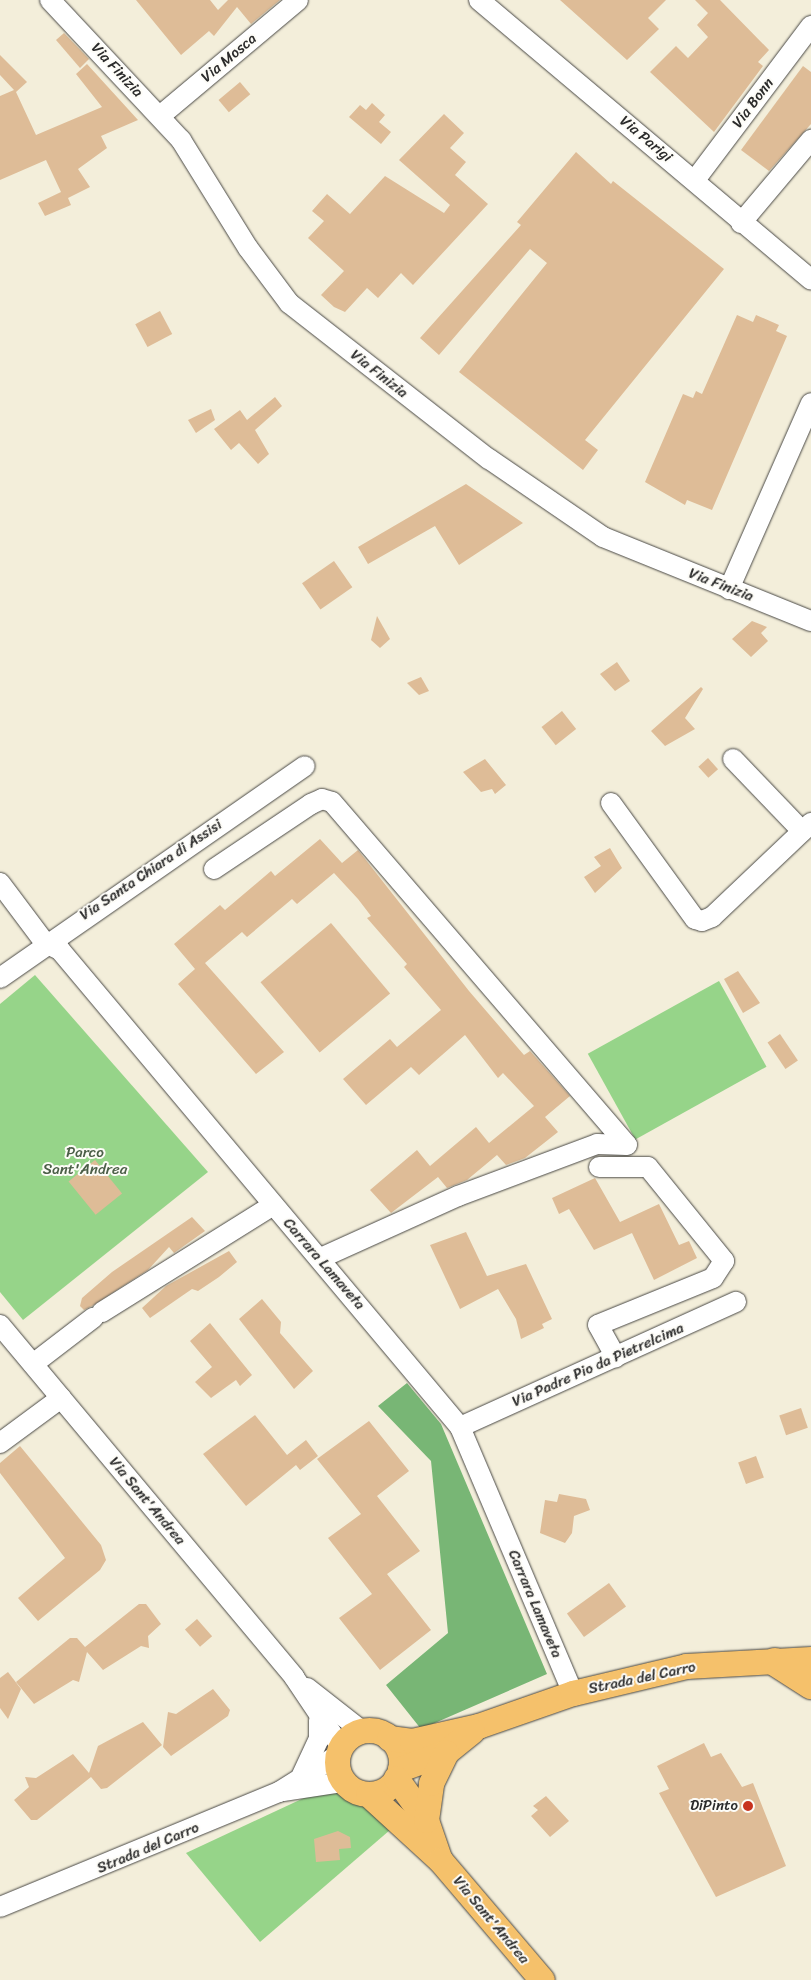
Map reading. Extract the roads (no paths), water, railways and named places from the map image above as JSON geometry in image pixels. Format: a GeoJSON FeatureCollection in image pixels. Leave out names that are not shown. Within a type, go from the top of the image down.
{"type":"FeatureCollection","features":[{"type":"Feature","properties":{"kind":"highway"},"geometry":{"type":"LineString","coordinates":[[775,1662],[811,1685]]}},
{"type":"Feature","properties":{"kind":"main road","name":"Strada del Carro"},"geometry":{"type":"LineString","coordinates":[[390,1738],[412,1741],[478,1726],[573,1693],[686,1666],[811,1659]]}},
{"type":"Feature","properties":{"kind":"main road","name":"Strada del Carro"},"geometry":{"type":"LineString","coordinates":[[398,1774],[446,1752],[478,1726]]}},
{"type":"Feature","properties":{"kind":"main road","name":"Via Sant'Andrea"},"geometry":{"type":"LineString","coordinates":[[362,1731],[390,1738],[399,1752],[398,1774],[426,1820],[440,1860]]}},
{"type":"Feature","properties":{"kind":"main road"},"geometry":{"type":"LineString","coordinates":[[339,1751],[362,1731]]}},
{"type":"Feature","properties":{"kind":"main road","name":"Via Sant'Andrea"},"geometry":{"type":"LineString","coordinates":[[339,1751],[343,1782],[368,1794],[440,1860],[542,1980]]}},
{"type":"Feature","properties":{"kind":"main road"},"geometry":{"type":"LineString","coordinates":[[426,1820],[431,1783],[446,1752]]}},
{"type":"Feature","properties":{"kind":"main road"},"geometry":{"type":"LineString","coordinates":[[368,1794],[384,1790],[398,1774]]}},
{"type":"Feature","properties":{"kind":"street","name":"Via Finizia"},"geometry":{"type":"LineString","coordinates":[[50,0],[181,140],[248,248],[289,303],[544,499],[603,537],[811,621]]}},
{"type":"Feature","properties":{"kind":"street","name":"Via Mosca"},"geometry":{"type":"LineString","coordinates":[[160,116],[298,0]]}},
{"type":"Feature","properties":{"kind":"street","name":"Via Parigi"},"geometry":{"type":"LineString","coordinates":[[479,0],[695,180],[741,223],[811,280]]}},
{"type":"Feature","properties":{"kind":"street","name":"Via Bonn"},"geometry":{"type":"LineString","coordinates":[[695,180],[811,26]]}},
{"type":"Feature","properties":{"kind":"street"},"geometry":{"type":"LineString","coordinates":[[741,223],[811,140]]}},
{"type":"Feature","properties":{"kind":"street"},"geometry":{"type":"LineString","coordinates":[[729,589],[811,403]]}},
{"type":"Feature","properties":{"kind":"street"},"geometry":{"type":"LineString","coordinates":[[612,803],[695,919],[702,921],[712,917],[806,827],[733,759]]}},
{"type":"Feature","properties":{"kind":"street","name":"Via Santa Chiara di Assisi"},"geometry":{"type":"LineString","coordinates":[[0,978],[45,943],[305,766]]}},
{"type":"Feature","properties":{"kind":"street"},"geometry":{"type":"LineString","coordinates":[[214,869],[311,804],[322,799],[332,802],[627,1145],[597,1144],[458,1196],[321,1258]]}},
{"type":"Feature","properties":{"kind":"street","name":"Carrara Lamaveta"},"geometry":{"type":"LineString","coordinates":[[0,884],[45,943],[60,950],[273,1205],[321,1258],[460,1427],[573,1693]]}},
{"type":"Feature","properties":{"kind":"street"},"geometry":{"type":"LineString","coordinates":[[599,1167],[648,1167],[724,1261],[713,1278],[598,1325],[616,1357]]}},
{"type":"Feature","properties":{"kind":"street"},"geometry":{"type":"LineString","coordinates":[[32,1364],[98,1315],[273,1205]]}},
{"type":"Feature","properties":{"kind":"street","name":"Via Padre Pio da Pietrelcima"},"geometry":{"type":"LineString","coordinates":[[460,1427],[736,1302]]}},
{"type":"Feature","properties":{"kind":"street","name":"Via Sant'Andrea"},"geometry":{"type":"LineString","coordinates":[[0,1325],[294,1677],[339,1751]]}},
{"type":"Feature","properties":{"kind":"street"},"geometry":{"type":"LineString","coordinates":[[0,1443],[60,1398]]}},
{"type":"Feature","properties":{"kind":"street","name":"Via Sant'Andrea"},"geometry":{"type":"LineString","coordinates":[[294,1677],[362,1731]]}},
{"type":"Feature","properties":{"kind":"street","name":"Strada del Carro"},"geometry":{"type":"LineString","coordinates":[[302,1775],[319,1739],[319,1720]]}},
{"type":"Feature","properties":{"kind":"street","name":"Strada del Carro"},"geometry":{"type":"LineString","coordinates":[[5,1908],[279,1792],[339,1751]]}},
{"type":"Feature","properties":{"kind":"street","name":"Strada del Carro"},"geometry":{"type":"LineString","coordinates":[[279,1792],[343,1782]]}},
{"type":"Feature","properties":{"kind":"place","name":"DiPinto"},"geometry":{"type":"Point","coordinates":[748,1806]}},
{"type":"Feature","properties":{"kind":"park label","name":"Parco Sant'Andrea"},"geometry":{"type":"Point","coordinates":[85,1160]}}]}
